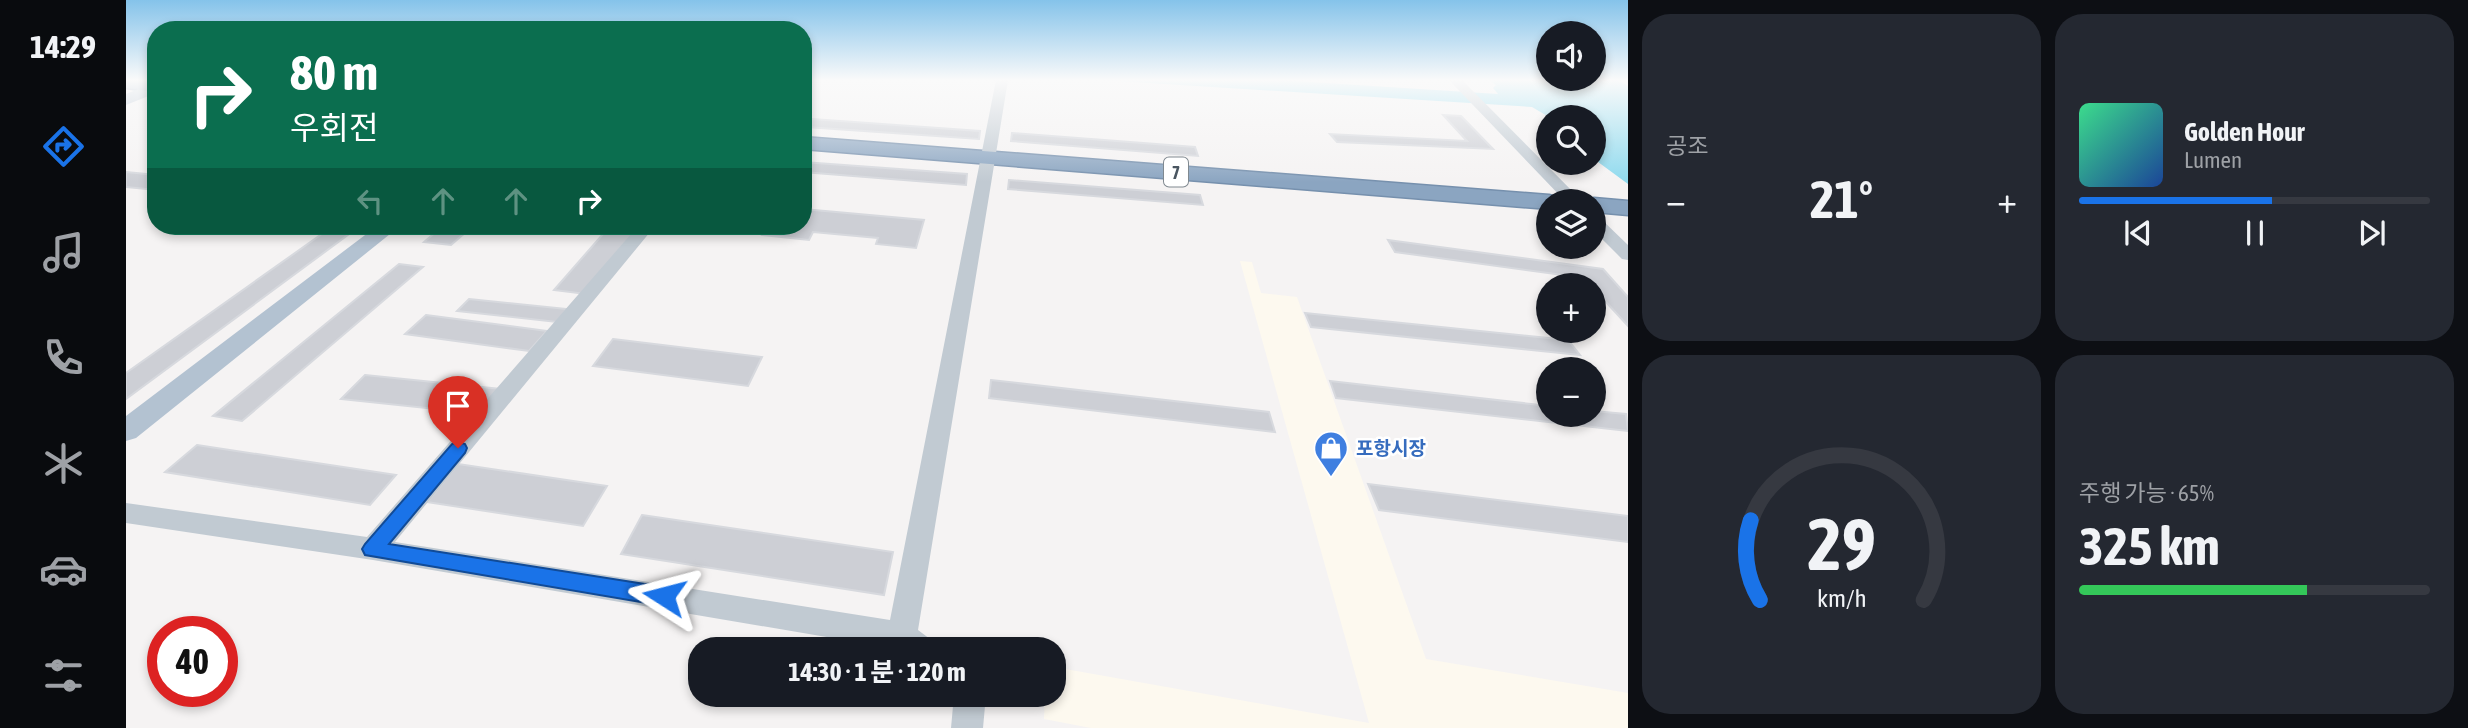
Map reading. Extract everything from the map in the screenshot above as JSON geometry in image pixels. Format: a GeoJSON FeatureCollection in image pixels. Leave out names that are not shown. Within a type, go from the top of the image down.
{"type":"FeatureCollection","features":[{"type":"Feature","properties":{"kind":"highway","name":"7"},"geometry":{"type":"LineString","coordinates":[[812,144],[1536,201]]}},
{"type":"Feature","properties":{"kind":"highway"},"geometry":{"type":"LineString","coordinates":[[1606,206],[1628,208]]}},
{"type":"Feature","properties":{"kind":"main road"},"geometry":{"type":"LineString","coordinates":[[126,431],[378,235]]}},
{"type":"Feature","properties":{"kind":"street"},"geometry":{"type":"LineString","coordinates":[[911,637],[995,114]]}},
{"type":"Feature","properties":{"kind":"street"},"geometry":{"type":"LineString","coordinates":[[1490,114],[1562,189]]}},
{"type":"Feature","properties":{"kind":"street"},"geometry":{"type":"LineString","coordinates":[[1606,233],[1628,255]]}},
{"type":"Feature","properties":{"kind":"street"},"geometry":{"type":"LineString","coordinates":[[373,549],[639,235]]}},
{"type":"Feature","properties":{"kind":"street"},"geometry":{"type":"LineString","coordinates":[[126,513],[373,549],[881,637]]}},
{"type":"Feature","properties":{"kind":"street"},"geometry":{"type":"LineString","coordinates":[[967,728],[969,707]]}},
{"type":"Feature","properties":{"kind":"shaded area","name":"포항시장"},"geometry":{"type":"Polygon","coordinates":[[[1240,261],[1252,262],[1261,293],[1297,297],[1426,659],[1628,693],[1628,728],[1091,728],[1044,719],[1044,707],[1066,707],[1066,669],[1369,723],[1240,261]]]}},
{"type":"Feature","properties":{"kind":"water"},"geometry":{"type":"Polygon","coordinates":[[[1606,114],[1628,114],[1628,184],[1606,168],[1606,114]]]}},
{"type":"Feature","properties":{"kind":"building"},"geometry":{"type":"Polygon","coordinates":[[[1443,115],[1461,116],[1493,149],[1337,142],[1330,134],[1467,141],[1443,115]]]}},
{"type":"Feature","properties":{"kind":"building"},"geometry":{"type":"Polygon","coordinates":[[[812,119],[980,131],[979,139],[812,127],[812,119]]]}},
{"type":"Feature","properties":{"kind":"building"},"geometry":{"type":"Polygon","coordinates":[[[1012,133],[1195,147],[1198,156],[1011,141],[1012,133]]]}},
{"type":"Feature","properties":{"kind":"building"},"geometry":{"type":"Polygon","coordinates":[[[812,163],[967,174],[966,185],[812,173],[812,163]]]}},
{"type":"Feature","properties":{"kind":"building"},"geometry":{"type":"Polygon","coordinates":[[[126,172],[147,174],[147,189],[126,187],[126,172]]]}},
{"type":"Feature","properties":{"kind":"building"},"geometry":{"type":"Polygon","coordinates":[[[1009,180],[1200,195],[1203,205],[1008,189],[1009,180]]]}},
{"type":"Feature","properties":{"kind":"building"},"geometry":{"type":"Polygon","coordinates":[[[812,210],[924,220],[916,248],[876,244],[878,238],[812,234],[812,210]]]}},
{"type":"Feature","properties":{"kind":"building"},"geometry":{"type":"Polygon","coordinates":[[[320,235],[348,235],[126,399],[126,373],[320,235]]]}},
{"type":"Feature","properties":{"kind":"building"},"geometry":{"type":"Polygon","coordinates":[[[432,235],[463,235],[451,245],[424,242],[432,235]]]}},
{"type":"Feature","properties":{"kind":"building"},"geometry":{"type":"Polygon","coordinates":[[[602,235],[635,235],[586,294],[554,290],[602,235]]]}},
{"type":"Feature","properties":{"kind":"building"},"geometry":{"type":"Polygon","coordinates":[[[762,235],[812,235],[809,240],[762,235]]]}},
{"type":"Feature","properties":{"kind":"building"},"geometry":{"type":"Polygon","coordinates":[[[1388,240],[1603,269],[1628,297],[1628,326],[1606,302],[1606,273],[1548,273],[1395,252],[1388,240]]]}},
{"type":"Feature","properties":{"kind":"building"},"geometry":{"type":"Polygon","coordinates":[[[399,264],[423,267],[242,421],[213,416],[399,264]]]}},
{"type":"Feature","properties":{"kind":"building"},"geometry":{"type":"Polygon","coordinates":[[[469,299],[567,309],[557,322],[457,311],[469,299]]]}},
{"type":"Feature","properties":{"kind":"building"},"geometry":{"type":"Polygon","coordinates":[[[1305,313],[1536,337],[1536,343],[1570,343],[1580,355],[1311,327],[1305,313]]]}},
{"type":"Feature","properties":{"kind":"building"},"geometry":{"type":"Polygon","coordinates":[[[426,315],[547,331],[529,351],[405,334],[426,315]]]}},
{"type":"Feature","properties":{"kind":"building"},"geometry":{"type":"Polygon","coordinates":[[[613,339],[762,357],[748,386],[593,366],[613,339]]]}},
{"type":"Feature","properties":{"kind":"building"},"geometry":{"type":"Polygon","coordinates":[[[365,375],[502,389],[483,414],[341,399],[365,375]]]}},
{"type":"Feature","properties":{"kind":"building"},"geometry":{"type":"Polygon","coordinates":[[[991,380],[1269,412],[1275,432],[989,398],[991,380]]]}},
{"type":"Feature","properties":{"kind":"building"},"geometry":{"type":"Polygon","coordinates":[[[1330,381],[1536,405],[1536,421],[1336,398],[1330,381]]]}},
{"type":"Feature","properties":{"kind":"building"},"geometry":{"type":"Polygon","coordinates":[[[1606,412],[1626,414],[1628,431],[1593,427],[1606,427],[1606,412]]]}},
{"type":"Feature","properties":{"kind":"building"},"geometry":{"type":"Polygon","coordinates":[[[197,445],[396,475],[370,505],[165,472],[197,445]]]}},
{"type":"Feature","properties":{"kind":"building"},"geometry":{"type":"Polygon","coordinates":[[[458,464],[607,486],[583,526],[427,502],[458,464]]]}},
{"type":"Feature","properties":{"kind":"building"},"geometry":{"type":"Polygon","coordinates":[[[1368,484],[1628,516],[1628,542],[1379,510],[1368,484]]]}},
{"type":"Feature","properties":{"kind":"building"},"geometry":{"type":"Polygon","coordinates":[[[642,515],[893,552],[884,595],[621,554],[642,515]]]}},
{"type":"Feature","properties":{"kind":"place","name":"포항시장"},"geometry":{"type":"Point","coordinates":[1331,478]}},
{"type":"Feature","properties":{"kind":"route"},"geometry":{"type":"LineString","coordinates":[[458,448],[373,549],[664,596]]}}]}
